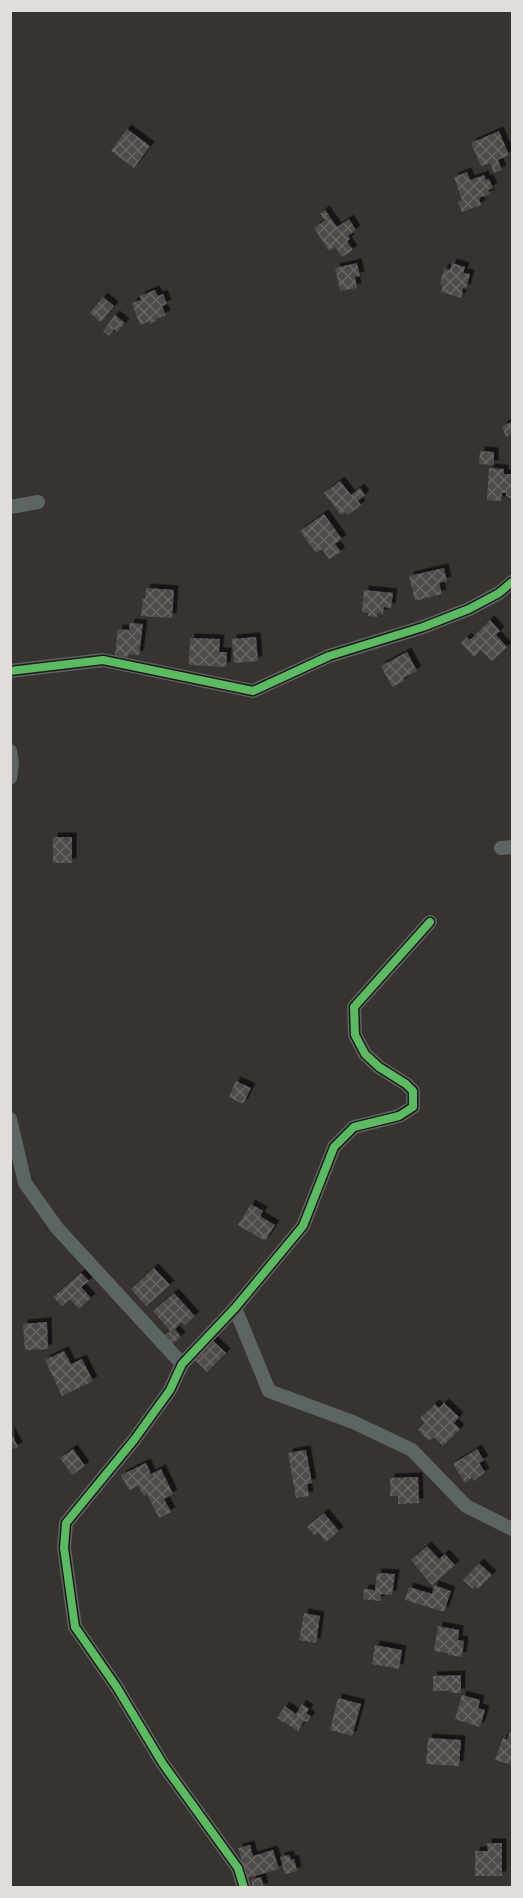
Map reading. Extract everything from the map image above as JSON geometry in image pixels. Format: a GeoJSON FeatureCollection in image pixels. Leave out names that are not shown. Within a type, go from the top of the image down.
{"type":"FeatureCollection","features":[{"type":"Feature","properties":{"kind":"street"},"geometry":{"type":"LineString","coordinates":[[10,507],[38,502]]}},
{"type":"Feature","properties":{"kind":"street"},"geometry":{"type":"LineString","coordinates":[[10,671],[103,660],[253,691],[329,656],[423,627],[469,609],[499,593],[513,582]]}},
{"type":"Feature","properties":{"kind":"street"},"geometry":{"type":"LineString","coordinates":[[10,751],[12,763],[10,778]]}},
{"type":"Feature","properties":{"kind":"street"},"geometry":{"type":"LineString","coordinates":[[244,1887],[238,1868],[163,1764],[116,1686],[75,1628],[64,1548],[66,1523],[134,1440],[170,1390],[182,1364],[235,1308],[303,1226],[334,1147],[354,1127],[399,1116],[413,1107],[413,1092],[406,1084],[379,1067],[365,1054],[355,1035],[354,1008],[430,922]]}},
{"type":"Feature","properties":{"kind":"street"},"geometry":{"type":"LineString","coordinates":[[10,1119],[26,1183],[50,1219],[182,1364]]}},
{"type":"Feature","properties":{"kind":"street"},"geometry":{"type":"LineString","coordinates":[[235,1308],[269,1391],[353,1422],[412,1450],[466,1506],[513,1529]]}},
{"type":"Feature","properties":{"kind":"building"},"geometry":{"type":"Polygon","coordinates":[[[127,129],[150,146],[134,168],[111,151],[127,129]]]}},
{"type":"Feature","properties":{"kind":"building"},"geometry":{"type":"Polygon","coordinates":[[[499,131],[509,155],[498,160],[502,170],[494,173],[490,163],[481,166],[471,143],[499,131]]]}},
{"type":"Feature","properties":{"kind":"building"},"geometry":{"type":"Polygon","coordinates":[[[467,172],[470,180],[484,175],[486,180],[489,179],[493,188],[488,190],[490,194],[479,198],[481,205],[462,212],[458,202],[462,200],[454,177],[467,172]]]}},
{"type":"Feature","properties":{"kind":"building"},"geometry":{"type":"Polygon","coordinates":[[[325,210],[337,227],[349,219],[356,230],[348,236],[350,239],[347,241],[353,250],[342,257],[335,247],[329,251],[314,228],[325,220],[320,214],[325,210]]]}},
{"type":"Feature","properties":{"kind":"building"},"geometry":{"type":"Polygon","coordinates":[[[357,263],[360,276],[355,277],[357,288],[340,291],[335,268],[357,263]]]}},
{"type":"Feature","properties":{"kind":"building"},"geometry":{"type":"Polygon","coordinates":[[[452,263],[465,267],[463,273],[470,274],[461,298],[441,292],[443,285],[440,284],[444,268],[450,270],[452,263]]]}},
{"type":"Feature","properties":{"kind":"building"},"geometry":{"type":"Polygon","coordinates":[[[155,290],[158,296],[163,294],[167,304],[162,306],[166,315],[150,324],[149,321],[140,325],[132,303],[141,300],[140,296],[155,290]]]}},
{"type":"Feature","properties":{"kind":"building"},"geometry":{"type":"Polygon","coordinates":[[[103,297],[114,306],[101,322],[90,313],[103,297]]]}},
{"type":"Feature","properties":{"kind":"building"},"geometry":{"type":"Polygon","coordinates":[[[115,315],[125,323],[117,332],[114,329],[109,336],[103,331],[115,315]]]}},
{"type":"Feature","properties":{"kind":"building"},"geometry":{"type":"Polygon","coordinates":[[[512,422],[512,434],[506,437],[502,426],[512,422]]]}},
{"type":"Feature","properties":{"kind":"building"},"geometry":{"type":"Polygon","coordinates":[[[480,451],[494,452],[494,465],[479,464],[480,451]]]}},
{"type":"Feature","properties":{"kind":"building"},"geometry":{"type":"Polygon","coordinates":[[[489,468],[504,469],[504,474],[512,474],[512,499],[506,496],[506,493],[502,493],[501,501],[487,500],[489,468]]]}},
{"type":"Feature","properties":{"kind":"building"},"geometry":{"type":"Polygon","coordinates":[[[340,481],[351,495],[360,488],[365,495],[358,501],[361,505],[348,515],[345,512],[341,515],[324,493],[340,481]]]}},
{"type":"Feature","properties":{"kind":"building"},"geometry":{"type":"Polygon","coordinates":[[[324,514],[342,539],[335,544],[341,552],[329,559],[322,549],[316,553],[300,531],[324,514]]]}},
{"type":"Feature","properties":{"kind":"building"},"geometry":{"type":"Polygon","coordinates":[[[444,568],[447,581],[439,583],[442,594],[415,601],[409,576],[444,568]]]}},
{"type":"Feature","properties":{"kind":"building"},"geometry":{"type":"Polygon","coordinates":[[[146,588],[174,590],[172,618],[141,616],[146,588]]]}},
{"type":"Feature","properties":{"kind":"building"},"geometry":{"type":"Polygon","coordinates":[[[364,590],[393,593],[391,608],[384,607],[383,614],[377,613],[377,617],[368,616],[368,613],[362,612],[364,590]]]}},
{"type":"Feature","properties":{"kind":"building"},"geometry":{"type":"Polygon","coordinates":[[[490,620],[500,631],[496,635],[507,647],[492,661],[481,650],[474,657],[461,643],[467,637],[470,640],[490,620]]]}},
{"type":"Feature","properties":{"kind":"building"},"geometry":{"type":"Polygon","coordinates":[[[130,623],[143,624],[139,655],[115,656],[118,629],[129,630],[130,623]]]}},
{"type":"Feature","properties":{"kind":"building"},"geometry":{"type":"Polygon","coordinates":[[[256,637],[258,661],[234,663],[232,639],[256,637]]]}},
{"type":"Feature","properties":{"kind":"building"},"geometry":{"type":"Polygon","coordinates":[[[190,638],[220,639],[219,652],[227,652],[226,667],[189,665],[190,638]]]}},
{"type":"Feature","properties":{"kind":"building"},"geometry":{"type":"Polygon","coordinates":[[[407,652],[417,671],[392,687],[381,666],[407,652]]]}},
{"type":"Feature","properties":{"kind":"building"},"geometry":{"type":"Polygon","coordinates":[[[53,837],[72,837],[72,863],[53,863],[53,837]]]}},
{"type":"Feature","properties":{"kind":"building"},"geometry":{"type":"Polygon","coordinates":[[[236,1081],[251,1088],[243,1104],[229,1097],[236,1081]]]}},
{"type":"Feature","properties":{"kind":"building"},"geometry":{"type":"Polygon","coordinates":[[[251,1204],[263,1211],[260,1216],[275,1225],[265,1241],[238,1225],[251,1204]]]}},
{"type":"Feature","properties":{"kind":"building"},"geometry":{"type":"Polygon","coordinates":[[[154,1268],[170,1285],[146,1306],[131,1289],[154,1268]]]}},
{"type":"Feature","properties":{"kind":"building"},"geometry":{"type":"Polygon","coordinates":[[[81,1273],[89,1281],[81,1287],[91,1298],[79,1309],[70,1299],[62,1306],[53,1297],[81,1273]]]}},
{"type":"Feature","properties":{"kind":"building"},"geometry":{"type":"Polygon","coordinates":[[[174,1293],[195,1316],[185,1325],[182,1322],[175,1329],[181,1337],[170,1346],[163,1337],[170,1331],[153,1311],[174,1293]]]}},
{"type":"Feature","properties":{"kind":"building"},"geometry":{"type":"Polygon","coordinates":[[[47,1322],[48,1349],[25,1350],[23,1324],[47,1322]]]}},
{"type":"Feature","properties":{"kind":"building"},"geometry":{"type":"Polygon","coordinates":[[[210,1338],[226,1353],[207,1372],[192,1357],[210,1338]]]}},
{"type":"Feature","properties":{"kind":"building"},"geometry":{"type":"Polygon","coordinates":[[[64,1351],[71,1364],[82,1359],[93,1381],[62,1396],[45,1360],[64,1351]]]}},
{"type":"Feature","properties":{"kind":"building"},"geometry":{"type":"Polygon","coordinates":[[[444,1403],[459,1417],[454,1423],[460,1429],[443,1446],[434,1437],[429,1441],[418,1430],[425,1423],[420,1418],[435,1404],[439,1408],[444,1403]]]}},
{"type":"Feature","properties":{"kind":"building"},"geometry":{"type":"Polygon","coordinates":[[[10,1430],[18,1447],[10,1450],[10,1430]]]}},
{"type":"Feature","properties":{"kind":"building"},"geometry":{"type":"Polygon","coordinates":[[[73,1449],[85,1466],[72,1475],[60,1458],[73,1449]]]}},
{"type":"Feature","properties":{"kind":"building"},"geometry":{"type":"Polygon","coordinates":[[[477,1449],[484,1460],[479,1463],[485,1472],[474,1481],[472,1478],[465,1483],[453,1464],[477,1449]]]}},
{"type":"Feature","properties":{"kind":"building"},"geometry":{"type":"Polygon","coordinates":[[[306,1450],[312,1483],[307,1484],[309,1496],[296,1498],[288,1453],[306,1450]]]}},
{"type":"Feature","properties":{"kind":"building"},"geometry":{"type":"Polygon","coordinates":[[[146,1463],[151,1474],[161,1469],[173,1494],[164,1499],[171,1512],[159,1518],[147,1494],[144,1496],[138,1486],[129,1490],[121,1475],[146,1463]]]}},
{"type":"Feature","properties":{"kind":"building"},"geometry":{"type":"Polygon","coordinates":[[[418,1477],[419,1503],[398,1504],[398,1496],[390,1496],[390,1478],[418,1477]]]}},
{"type":"Feature","properties":{"kind":"building"},"geometry":{"type":"Polygon","coordinates":[[[324,1513],[339,1531],[326,1542],[318,1532],[314,1535],[307,1527],[324,1513]]]}},
{"type":"Feature","properties":{"kind":"building"},"geometry":{"type":"Polygon","coordinates":[[[427,1546],[439,1559],[445,1554],[455,1565],[432,1585],[411,1560],[427,1546]]]}},
{"type":"Feature","properties":{"kind":"building"},"geometry":{"type":"Polygon","coordinates":[[[479,1563],[492,1575],[478,1589],[475,1586],[473,1589],[463,1580],[479,1563]]]}},
{"type":"Feature","properties":{"kind":"building"},"geometry":{"type":"Polygon","coordinates":[[[377,1573],[395,1574],[392,1595],[381,1594],[380,1601],[363,1599],[364,1589],[375,1590],[377,1573]]]}},
{"type":"Feature","properties":{"kind":"building"},"geometry":{"type":"Polygon","coordinates":[[[434,1585],[451,1591],[444,1612],[405,1600],[409,1587],[432,1594],[434,1585]]]}},
{"type":"Feature","properties":{"kind":"building"},"geometry":{"type":"Polygon","coordinates":[[[304,1613],[320,1616],[316,1643],[299,1640],[304,1613]]]}},
{"type":"Feature","properties":{"kind":"building"},"geometry":{"type":"Polygon","coordinates":[[[438,1626],[459,1630],[458,1640],[464,1641],[462,1657],[434,1651],[438,1626]]]}},
{"type":"Feature","properties":{"kind":"building"},"geometry":{"type":"Polygon","coordinates":[[[375,1645],[402,1650],[399,1669],[372,1664],[375,1645]]]}},
{"type":"Feature","properties":{"kind":"building"},"geometry":{"type":"Polygon","coordinates":[[[461,1675],[461,1693],[433,1691],[433,1676],[461,1675]]]}},
{"type":"Feature","properties":{"kind":"building"},"geometry":{"type":"Polygon","coordinates":[[[462,1695],[480,1700],[478,1708],[485,1710],[480,1727],[455,1719],[462,1695]]]}},
{"type":"Feature","properties":{"kind":"building"},"geometry":{"type":"Polygon","coordinates":[[[338,1698],[361,1704],[352,1736],[330,1730],[338,1698]]]}},
{"type":"Feature","properties":{"kind":"building"},"geometry":{"type":"Polygon","coordinates":[[[302,1704],[309,1709],[306,1713],[311,1716],[307,1722],[304,1721],[298,1731],[277,1718],[285,1706],[296,1714],[302,1704]]]}},
{"type":"Feature","properties":{"kind":"building"},"geometry":{"type":"Polygon","coordinates":[[[510,1732],[512,1733],[512,1765],[495,1760],[503,1738],[507,1740],[510,1732]]]}},
{"type":"Feature","properties":{"kind":"building"},"geometry":{"type":"Polygon","coordinates":[[[428,1738],[461,1740],[459,1766],[426,1764],[428,1738]]]}},
{"type":"Feature","properties":{"kind":"building"},"geometry":{"type":"Polygon","coordinates":[[[487,1843],[502,1843],[502,1876],[475,1876],[475,1851],[488,1851],[487,1843]]]}},
{"type":"Feature","properties":{"kind":"building"},"geometry":{"type":"Polygon","coordinates":[[[250,1845],[253,1856],[273,1850],[279,1869],[247,1878],[238,1848],[250,1845]]]}},
{"type":"Feature","properties":{"kind":"building"},"geometry":{"type":"Polygon","coordinates":[[[289,1855],[291,1860],[294,1859],[297,1871],[285,1874],[280,1857],[289,1855]]]}},
{"type":"Feature","properties":{"kind":"building"},"geometry":{"type":"Polygon","coordinates":[[[261,1877],[264,1888],[253,1888],[251,1880],[261,1877]]]}},
{"type":"Feature","properties":{"kind":"cycle path"},"geometry":{"type":"LineString","coordinates":[[10,671],[103,660],[253,691],[329,656],[423,627],[469,609],[499,593],[512,582]]}},
{"type":"Feature","properties":{"kind":"cycle path"},"geometry":{"type":"LineString","coordinates":[[244,1888],[238,1868],[163,1764],[116,1686],[75,1627],[64,1548],[66,1523],[134,1440],[170,1390],[182,1364],[235,1308],[303,1226],[334,1147],[354,1127],[399,1116],[413,1107],[413,1091],[365,1054],[355,1035],[354,1007],[430,922]]}}]}
